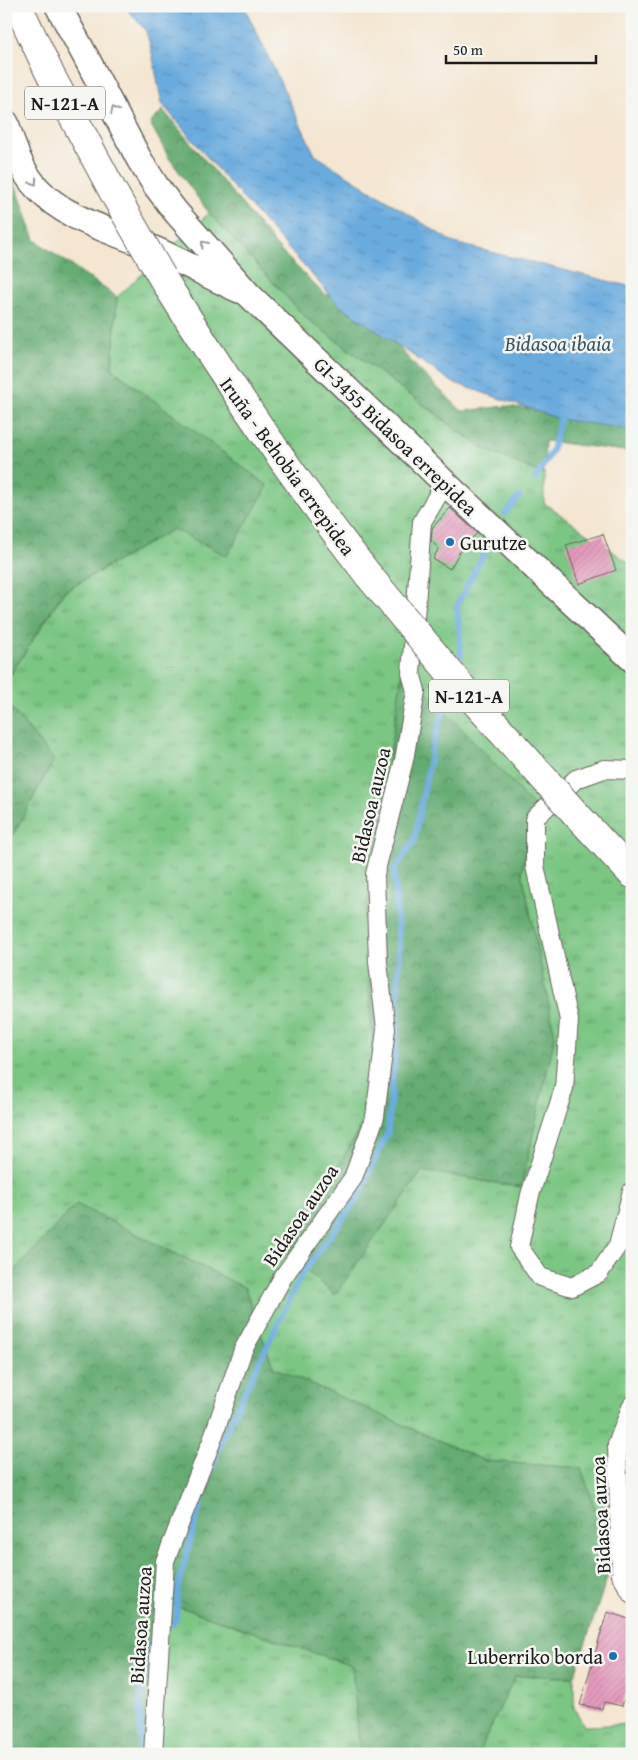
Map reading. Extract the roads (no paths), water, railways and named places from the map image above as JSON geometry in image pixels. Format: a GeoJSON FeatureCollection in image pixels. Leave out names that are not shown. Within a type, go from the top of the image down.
{"type":"FeatureCollection","features":[{"type":"Feature","properties":{"kind":"highway","name":"Iruña - Behobia errepidea"},"geometry":{"type":"LineString","coordinates":[[18,6],[59,92],[116,197],[162,277],[214,361],[266,439],[317,510],[369,576],[466,692],[632,874]]}},
{"type":"Feature","properties":{"kind":"street"},"geometry":{"type":"LineString","coordinates":[[58,6],[139,160],[156,186],[175,211],[248,294]]}},
{"type":"Feature","properties":{"kind":"street"},"geometry":{"type":"LineString","coordinates":[[6,123],[11,157],[37,188],[57,205],[76,216],[147,246],[248,294]]}},
{"type":"Feature","properties":{"kind":"street"},"geometry":{"type":"LineString","coordinates":[[147,246],[166,236],[172,229],[175,223],[175,211]]}},
{"type":"Feature","properties":{"kind":"street","name":"GI-3455 Bidasoa errepidea"},"geometry":{"type":"LineString","coordinates":[[248,294],[445,484],[632,659]]}},
{"type":"Feature","properties":{"kind":"street","name":"Bidasoa auzoa"},"geometry":{"type":"LineString","coordinates":[[153,1754],[164,1560],[211,1443],[243,1350],[283,1277],[353,1178],[375,1117],[386,1029],[378,962],[375,874],[404,760],[416,691],[411,673],[422,522],[445,484]]}},
{"type":"Feature","properties":{"kind":"street"},"geometry":{"type":"LineString","coordinates":[[632,770],[604,769],[576,779],[536,818],[535,866],[568,1020],[564,1088],[530,1195],[519,1248],[540,1277],[572,1287],[599,1273],[618,1245],[632,1190]]}},
{"type":"Feature","properties":{"kind":"street","name":"Bidasoa auzoa"},"geometry":{"type":"LineString","coordinates":[[632,1404],[617,1446],[621,1575],[632,1594]]}},
{"type":"Feature","properties":{"kind":"water","name":"Bidasoa ibaia"},"geometry":{"type":"Polygon","coordinates":[[[124,6],[244,6],[315,155],[454,243],[632,287],[632,430],[559,419],[452,382],[340,306],[231,185],[162,104],[146,31],[124,6]]]}},
{"type":"Feature","properties":{"kind":"waterway"},"geometry":{"type":"LineString","coordinates":[[535,479],[552,451],[562,411]]}},
{"type":"Feature","properties":{"kind":"waterway"},"geometry":{"type":"LineString","coordinates":[[505,513],[519,497]]}},
{"type":"Feature","properties":{"kind":"waterway"},"geometry":{"type":"LineString","coordinates":[[456,669],[461,652],[457,605],[488,546]]}},
{"type":"Feature","properties":{"kind":"waterway"},"geometry":{"type":"LineString","coordinates":[[165,1629],[176,1620],[178,1587],[204,1491],[223,1437],[302,1274],[358,1198],[388,1131],[397,1027],[399,949],[394,870],[414,841],[432,749],[451,685]]}},
{"type":"Feature","properties":{"kind":"waterway"},"geometry":{"type":"LineString","coordinates":[[141,1754],[140,1699],[152,1641]]}},
{"type":"Feature","properties":{"kind":"place","name":"Gurutze"},"geometry":{"type":"Point","coordinates":[450,542]}},
{"type":"Feature","properties":{"kind":"place","name":"Luberriko borda"},"geometry":{"type":"Point","coordinates":[613,1656]}}]}
